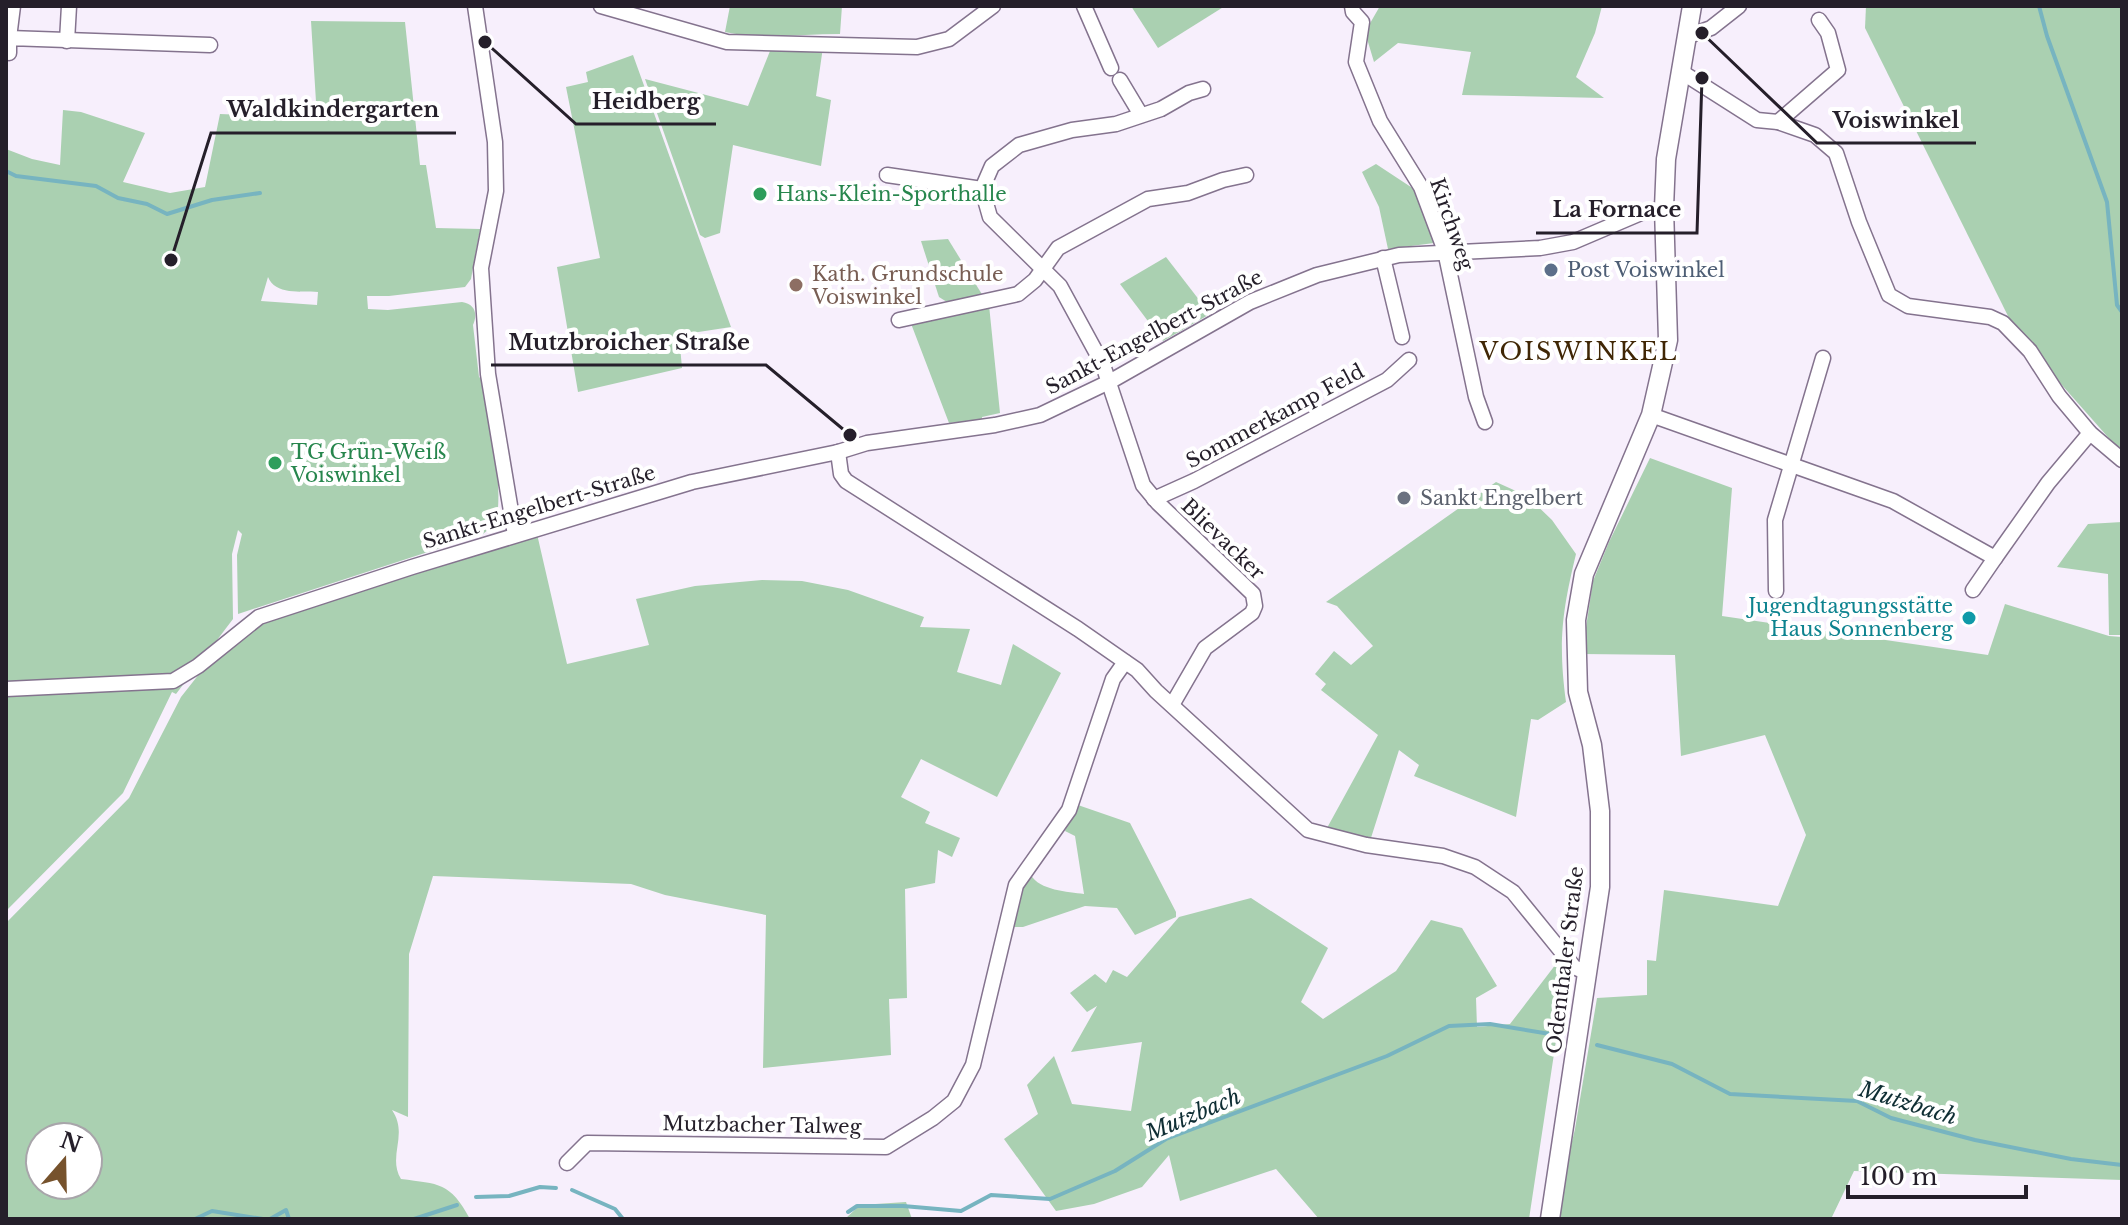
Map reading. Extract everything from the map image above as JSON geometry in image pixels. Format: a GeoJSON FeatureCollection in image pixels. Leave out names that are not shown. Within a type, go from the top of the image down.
{"type":"FeatureCollection","features":[{"type":"Feature","properties":{"kind":"main road","name":"Odenthaler Straße"},"geometry":{"type":"LineString","coordinates":[[1550,1219],[1600,887],[1600,811],[1592,745],[1578,692],[1576,620],[1584,574],[1651,415],[1668,340],[1664,208],[1666,159],[1692,6]]}},
{"type":"Feature","properties":{"kind":"street"},"geometry":{"type":"LineString","coordinates":[[13,6],[9,45],[67,41],[210,45]]}},
{"type":"Feature","properties":{"kind":"street"},"geometry":{"type":"LineString","coordinates":[[67,41],[69,6]]}},
{"type":"Feature","properties":{"kind":"street"},"geometry":{"type":"LineString","coordinates":[[475,6],[495,142],[496,191],[481,268],[488,374],[515,535]]}},
{"type":"Feature","properties":{"kind":"street"},"geometry":{"type":"LineString","coordinates":[[601,6],[727,42],[917,47],[949,39],[993,6]]}},
{"type":"Feature","properties":{"kind":"street"},"geometry":{"type":"LineString","coordinates":[[1084,6],[1116,74],[1141,115]]}},
{"type":"Feature","properties":{"kind":"street","name":"Kirchweg"},"geometry":{"type":"LineString","coordinates":[[1352,6],[1362,22],[1356,62],[1361,76],[1380,121],[1421,187],[1445,251],[1476,397],[1485,422]]}},
{"type":"Feature","properties":{"kind":"street"},"geometry":{"type":"LineString","coordinates":[[1686,37],[1711,28],[1739,6]]}},
{"type":"Feature","properties":{"kind":"street"},"geometry":{"type":"LineString","coordinates":[[1778,122],[1838,70],[1828,33],[1819,20]]}},
{"type":"Feature","properties":{"kind":"street"},"geometry":{"type":"LineString","coordinates":[[1680,71],[1757,120],[1778,122],[1815,135],[1836,153],[1864,235],[1889,295],[1908,306],[1990,317],[2003,323],[2030,351],[2059,396],[2090,433],[2122,460]]}},
{"type":"Feature","properties":{"kind":"street"},"geometry":{"type":"LineString","coordinates":[[887,175],[982,189],[992,166],[1019,145],[1072,130],[1116,124],[1203,89]]}},
{"type":"Feature","properties":{"kind":"street"},"geometry":{"type":"LineString","coordinates":[[899,320],[1018,294],[1035,280],[1058,248],[1148,199],[1188,193],[1246,175]]}},
{"type":"Feature","properties":{"kind":"street","name":"Blievacker"},"geometry":{"type":"LineString","coordinates":[[982,189],[990,217],[1060,286],[1111,381],[1138,475],[1154,499],[1246,585],[1255,601],[1254,610],[1249,616],[1205,648],[1172,705]]}},
{"type":"Feature","properties":{"kind":"street","name":"Sankt-Engelbert-Straße"},"geometry":{"type":"LineString","coordinates":[[6,689],[173,681],[198,666],[259,617],[515,535],[692,482],[838,452],[867,443],[995,425],[1040,415],[1111,381],[1262,296],[1317,275],[1383,258],[1445,251],[1540,248],[1573,242],[1641,213],[1664,208]]}},
{"type":"Feature","properties":{"kind":"street"},"geometry":{"type":"LineString","coordinates":[[1383,258],[1402,337]]}},
{"type":"Feature","properties":{"kind":"street"},"geometry":{"type":"LineString","coordinates":[[1776,591],[1775,520],[1823,358]]}},
{"type":"Feature","properties":{"kind":"street","name":"Sommerkamp Feld"},"geometry":{"type":"LineString","coordinates":[[1154,499],[1387,380],[1409,360]]}},
{"type":"Feature","properties":{"kind":"street"},"geometry":{"type":"LineString","coordinates":[[1651,415],[1893,501],[1995,558]]}},
{"type":"Feature","properties":{"kind":"street"},"geometry":{"type":"LineString","coordinates":[[1973,590],[2048,483],[2090,433]]}},
{"type":"Feature","properties":{"kind":"street"},"geometry":{"type":"LineString","coordinates":[[838,452],[841,474],[846,481],[1031,597],[1137,670],[1308,830],[1366,845],[1451,858],[1493,876],[1513,892],[1574,967],[1587,973]]}},
{"type":"Feature","properties":{"kind":"street","name":"Mutzbacher Talweg"},"geometry":{"type":"LineString","coordinates":[[567,1163],[587,1143],[886,1147],[954,1101],[973,1065],[1016,885],[1069,810],[1113,679],[1125,662]]}},
{"type":"Feature","properties":{"kind":"green space"},"geometry":{"type":"Polygon","coordinates":[[[730,6],[842,6],[840,34],[768,36],[725,32],[730,6]]]}},
{"type":"Feature","properties":{"kind":"green space"},"geometry":{"type":"Polygon","coordinates":[[[1131,6],[1225,6],[1158,48],[1131,6]]]}},
{"type":"Feature","properties":{"kind":"green space"},"geometry":{"type":"Polygon","coordinates":[[[1380,6],[1602,6],[1595,33],[1576,77],[1604,98],[1462,95],[1471,52],[1398,43],[1374,62],[1365,32],[1380,6]]]}},
{"type":"Feature","properties":{"kind":"green space"},"geometry":{"type":"Polygon","coordinates":[[[1866,6],[2122,6],[2122,453],[2030,349],[2008,316],[1865,28],[1866,6]]]}},
{"type":"Feature","properties":{"kind":"green space"},"geometry":{"type":"Polygon","coordinates":[[[311,21],[405,22],[420,165],[426,165],[436,228],[480,229],[471,279],[465,287],[367,296],[368,309],[388,310],[462,302],[474,310],[479,377],[484,381],[497,472],[496,523],[483,534],[238,614],[237,555],[242,534],[238,530],[232,554],[233,619],[176,694],[172,692],[123,793],[6,911],[6,149],[60,165],[63,110],[81,112],[145,133],[123,182],[170,193],[205,187],[220,114],[317,118],[311,21]],[[268,277],[261,301],[317,305],[318,292],[289,291],[271,283],[268,277]]]}},
{"type":"Feature","properties":{"kind":"green space"},"geometry":{"type":"Polygon","coordinates":[[[772,46],[823,47],[816,96],[831,100],[821,166],[733,145],[720,233],[705,238],[700,235],[645,79],[748,106],[772,46]]]}},
{"type":"Feature","properties":{"kind":"green space"},"geometry":{"type":"Polygon","coordinates":[[[633,55],[731,327],[679,335],[682,368],[578,392],[557,267],[600,258],[566,87],[588,82],[586,72],[633,55]]]}},
{"type":"Feature","properties":{"kind":"green space"},"geometry":{"type":"Polygon","coordinates":[[[1376,164],[1420,193],[1434,243],[1388,249],[1379,207],[1362,172],[1376,164]]]}},
{"type":"Feature","properties":{"kind":"green space"},"geometry":{"type":"Polygon","coordinates":[[[948,239],[983,296],[947,302],[939,297],[921,241],[948,239]]]}},
{"type":"Feature","properties":{"kind":"green space"},"geometry":{"type":"Polygon","coordinates":[[[1166,257],[1210,314],[1163,341],[1120,284],[1166,257]]]}},
{"type":"Feature","properties":{"kind":"green space"},"geometry":{"type":"Polygon","coordinates":[[[989,305],[1000,413],[982,417],[982,420],[949,423],[910,321],[989,305]]]}},
{"type":"Feature","properties":{"kind":"green space"},"geometry":{"type":"Polygon","coordinates":[[[1650,458],[1732,488],[1722,616],[1988,655],[2005,604],[2109,636],[2122,637],[2122,1180],[1854,1171],[1831,1219],[1554,1217],[1575,1129],[1597,998],[1647,995],[1647,960],[1656,961],[1664,890],[1778,906],[1806,835],[1765,735],[1681,756],[1675,655],[1582,654],[1593,581],[1650,458]]]}},
{"type":"Feature","properties":{"kind":"green space"},"geometry":{"type":"Polygon","coordinates":[[[1496,482],[1527,496],[1552,520],[1576,554],[1563,628],[1566,702],[1538,720],[1531,719],[1516,817],[1414,776],[1419,765],[1399,750],[1370,841],[1327,828],[1378,735],[1321,690],[1326,684],[1315,674],[1334,651],[1351,665],[1373,646],[1337,606],[1326,602],[1496,482]]]}},
{"type":"Feature","properties":{"kind":"green space"},"geometry":{"type":"Polygon","coordinates":[[[2122,522],[2122,635],[2109,635],[2108,574],[2057,567],[2088,524],[2122,522]]]}},
{"type":"Feature","properties":{"kind":"green space"},"geometry":{"type":"Polygon","coordinates":[[[537,534],[567,664],[649,645],[636,599],[695,586],[762,580],[802,581],[848,590],[924,617],[920,627],[970,629],[957,672],[1001,685],[1013,644],[1061,673],[997,797],[921,759],[901,797],[930,812],[925,823],[960,838],[952,857],[938,850],[935,883],[905,889],[907,998],[889,999],[891,1055],[763,1068],[766,915],[665,895],[631,884],[433,876],[409,954],[408,1117],[392,1110],[399,1128],[396,1162],[401,1179],[434,1184],[449,1191],[470,1219],[6,1219],[6,923],[129,798],[181,697],[233,631],[537,534]]]}},
{"type":"Feature","properties":{"kind":"green space"},"geometry":{"type":"Polygon","coordinates":[[[1075,804],[1130,823],[1176,917],[1135,935],[1117,908],[1085,906],[1023,927],[1013,927],[1020,890],[1031,875],[1047,887],[1084,894],[1075,836],[1065,831],[1075,804]]]}},
{"type":"Feature","properties":{"kind":"green space"},"geometry":{"type":"Polygon","coordinates":[[[1251,898],[1328,948],[1301,1002],[1323,1019],[1396,971],[1431,920],[1462,928],[1497,986],[1476,998],[1477,1027],[1510,1024],[1556,964],[1561,963],[1572,985],[1557,1034],[1529,1219],[1319,1219],[1276,1169],[1180,1201],[1169,1155],[1142,1187],[1094,1204],[1056,1211],[1004,1139],[1038,1114],[1027,1085],[1054,1056],[1072,1104],[1131,1111],[1142,1042],[1071,1052],[1097,1006],[1087,1012],[1070,993],[1095,974],[1106,983],[1113,970],[1127,977],[1179,917],[1251,898]]]}},
{"type":"Feature","properties":{"kind":"green space"},"geometry":{"type":"Polygon","coordinates":[[[906,1202],[912,1219],[845,1219],[860,1205],[906,1202]]]}},
{"type":"Feature","properties":{"kind":"waterway"},"geometry":{"type":"LineString","coordinates":[[2039,6],[2107,202],[2117,305],[2122,312]]}},
{"type":"Feature","properties":{"kind":"waterway"},"geometry":{"type":"LineString","coordinates":[[6,171],[16,176],[96,186],[118,198],[147,204],[167,214],[212,200],[260,193]]}},
{"type":"Feature","properties":{"kind":"waterway","name":"Mutzbach"},"geometry":{"type":"LineString","coordinates":[[848,1212],[857,1206],[961,1211],[991,1195],[1050,1199],[1115,1171],[1166,1139],[1387,1056],[1449,1026],[1490,1024],[1550,1034]]}},
{"type":"Feature","properties":{"kind":"waterway","name":"Mutzbach"},"geometry":{"type":"LineString","coordinates":[[1597,1045],[1672,1064],[1730,1094],[1857,1101],[1891,1118],[1975,1140],[2071,1159],[2122,1165]]}},
{"type":"Feature","properties":{"kind":"waterway","name":"Mutzbach"},"geometry":{"type":"LineString","coordinates":[[476,1197],[509,1196],[540,1187],[556,1188]]}},
{"type":"Feature","properties":{"kind":"waterway","name":"Mutzbach"},"geometry":{"type":"LineString","coordinates":[[572,1190],[615,1209],[623,1219]]}},
{"type":"Feature","properties":{"kind":"waterway","name":"Mutzbach"},"geometry":{"type":"LineString","coordinates":[[414,1219],[457,1205]]}},
{"type":"Feature","properties":{"kind":"waterway","name":"Mutzbach"},"geometry":{"type":"LineString","coordinates":[[270,1219],[286,1210],[289,1219]]}},
{"type":"Feature","properties":{"kind":"waterway","name":"Mutzbach"},"geometry":{"type":"LineString","coordinates":[[195,1219],[212,1211],[263,1219]]}},
{"type":"Feature","properties":{"kind":"place","name":"Voiswinkel"},"geometry":{"type":"Point","coordinates":[1702,33]}},
{"type":"Feature","properties":{"kind":"place","name":"Heidberg"},"geometry":{"type":"Point","coordinates":[485,42]}},
{"type":"Feature","properties":{"kind":"place","name":"La Fornace"},"geometry":{"type":"Point","coordinates":[1702,78]}},
{"type":"Feature","properties":{"kind":"place","name":"Hans-Klein-Sporthalle"},"geometry":{"type":"Point","coordinates":[760,194]}},
{"type":"Feature","properties":{"kind":"place","name":"Waldkindergarten"},"geometry":{"type":"Point","coordinates":[171,260]}},
{"type":"Feature","properties":{"kind":"place","name":"Post Voiswinkel"},"geometry":{"type":"Point","coordinates":[1551,270]}},
{"type":"Feature","properties":{"kind":"place","name":"Kath. Grundschule Voiswinkel"},"geometry":{"type":"Point","coordinates":[796,285]}},
{"type":"Feature","properties":{"kind":"place","name":"Mutzbroicher Straße"},"geometry":{"type":"Point","coordinates":[850,435]}},
{"type":"Feature","properties":{"kind":"place","name":"TG Grün-Weiß Voiswinkel"},"geometry":{"type":"Point","coordinates":[275,463]}},
{"type":"Feature","properties":{"kind":"place","name":"Sankt Engelbert"},"geometry":{"type":"Point","coordinates":[1404,498]}},
{"type":"Feature","properties":{"kind":"place","name":"Jugendtagungsstätte Haus Sonnenberg"},"geometry":{"type":"Point","coordinates":[1969,618]}},
{"type":"Feature","properties":{"kind":"district","name":"VOISWINKEL"},"geometry":{"type":"Point","coordinates":[1579,351]}}]}
